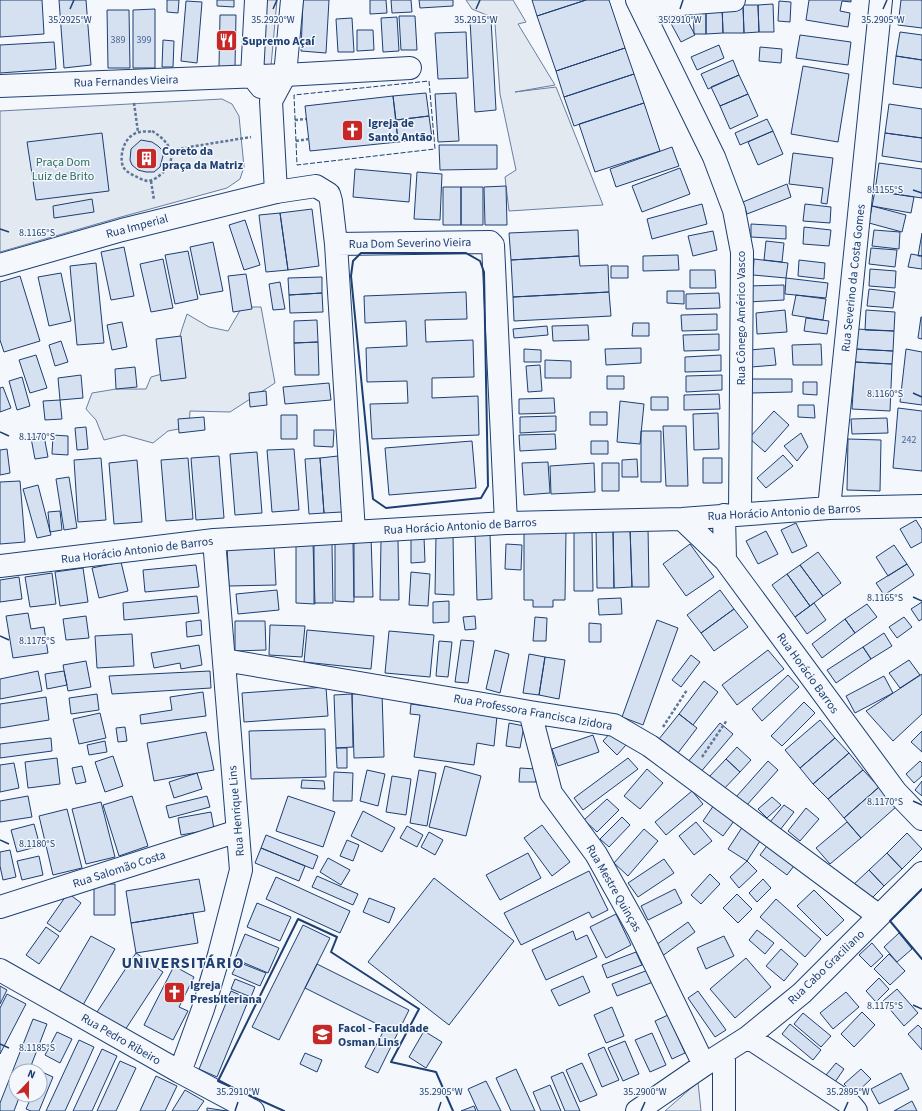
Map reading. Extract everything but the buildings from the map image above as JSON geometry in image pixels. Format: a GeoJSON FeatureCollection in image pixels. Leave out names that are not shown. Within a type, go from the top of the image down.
{"type":"FeatureCollection","features":[{"type":"Feature","properties":{"kind":"street"},"geometry":{"type":"LineString","coordinates":[[256,0],[252,76],[271,101]]}},
{"type":"Feature","properties":{"kind":"street"},"geometry":{"type":"LineString","coordinates":[[276,192],[271,101],[285,75],[292,0]]}},
{"type":"Feature","properties":{"kind":"street"},"geometry":{"type":"LineString","coordinates":[[639,4],[734,0]]}},
{"type":"Feature","properties":{"kind":"street","name":"Rua Severino da Costa Gomes"},"geometry":{"type":"LineString","coordinates":[[829,508],[881,0]]}},
{"type":"Feature","properties":{"kind":"street","name":"Rua Cônego Américo Vasco"},"geometry":{"type":"LineString","coordinates":[[639,4],[714,157],[734,210],[742,252],[732,514]]}},
{"type":"Feature","properties":{"kind":"street"},"geometry":{"type":"LineString","coordinates":[[285,75],[410,68]]}},
{"type":"Feature","properties":{"kind":"street","name":"Rua Fernandes Vieira"},"geometry":{"type":"LineString","coordinates":[[0,86],[285,75]]}},
{"type":"Feature","properties":{"kind":"street","name":"Rua Imperial"},"geometry":{"type":"LineString","coordinates":[[0,265],[122,230],[276,192],[316,186],[329,194],[336,244]]}},
{"type":"Feature","properties":{"kind":"street","name":"Rua Dom Severino Vieira"},"geometry":{"type":"LineString","coordinates":[[354,532],[336,244],[490,242],[493,245],[506,523]]}},
{"type":"Feature","properties":{"kind":"street","name":"Rua Horácio Antonio de Barros"},"geometry":{"type":"LineString","coordinates":[[0,566],[214,540],[506,523],[682,519],[732,514],[829,508],[922,506]]}},
{"type":"Feature","properties":{"kind":"street"},"geometry":{"type":"LineString","coordinates":[[725,560],[732,514]]}},
{"type":"Feature","properties":{"kind":"street","name":"Rua Horácio Barros"},"geometry":{"type":"LineString","coordinates":[[682,519],[725,560],[896,792],[922,819]]}},
{"type":"Feature","properties":{"kind":"street","name":"Rua Henrique Lins"},"geometry":{"type":"LineString","coordinates":[[180,1072],[207,995],[241,870],[214,540]]}},
{"type":"Feature","properties":{"kind":"street","name":"Rua Professora Francisca Izidora"},"geometry":{"type":"LineString","coordinates":[[224,660],[614,725],[650,746],[879,916]]}},
{"type":"Feature","properties":{"kind":"street","name":"Rua Mestre Quinças"},"geometry":{"type":"LineString","coordinates":[[530,712],[551,793],[596,854],[639,931],[704,1065]]}},
{"type":"Feature","properties":{"kind":"street","name":"Rua Salomão Costa"},"geometry":{"type":"LineString","coordinates":[[0,907],[238,831]]}},
{"type":"Feature","properties":{"kind":"street","name":"Rua Cabo Graciliano"},"geometry":{"type":"LineString","coordinates":[[637,1111],[748,1037],[802,993],[922,873]]}},
{"type":"Feature","properties":{"kind":"street","name":"Rua Pedro Ribeiro"},"geometry":{"type":"LineString","coordinates":[[0,970],[246,1109]]}},
{"type":"Feature","properties":{"kind":"street"},"geometry":{"type":"LineString","coordinates":[[748,1037],[851,1105],[856,1111]]}},
{"type":"Feature","properties":{"kind":"street"},"geometry":{"type":"LineString","coordinates":[[724,1053],[724,1111]]}},
{"type":"Feature","properties":{"kind":"path"},"geometry":{"type":"LineString","coordinates":[[133,97],[138,132]]}},
{"type":"Feature","properties":{"kind":"path"},"geometry":{"type":"LineString","coordinates":[[138,132],[152,132],[160,136],[167,142],[171,150],[170,163],[165,172],[151,181],[145,180],[128,172],[122,165],[121,152],[127,139],[138,132]]}},
{"type":"Feature","properties":{"kind":"path"},"geometry":{"type":"LineString","coordinates":[[171,150],[252,137]]}},
{"type":"Feature","properties":{"kind":"path"},"geometry":{"type":"LineString","coordinates":[[296,141],[309,139]]}},
{"type":"Feature","properties":{"kind":"path"},"geometry":{"type":"LineString","coordinates":[[650,746],[686,690]]}},
{"type":"Feature","properties":{"kind":"path"},"geometry":{"type":"LineString","coordinates":[[690,776],[727,720]]}},
{"type":"Feature","properties":{"kind":"green space"},"geometry":{"type":"Polygon","coordinates":[[[466,0],[513,0],[526,22],[518,24],[555,85],[515,92],[556,87],[603,205],[509,211],[505,177],[516,170],[500,94],[495,24],[489,16],[472,9],[466,0]]]}},
{"type":"Feature","properties":{"kind":"green space","name":"Praça Dom Luiz de Brito"},"geometry":{"type":"Polygon","coordinates":[[[222,99],[232,104],[239,116],[244,167],[240,179],[227,188],[0,252],[0,111],[222,99]]]}},
{"type":"Feature","properties":{"kind":"green space"},"geometry":{"type":"Polygon","coordinates":[[[242,307],[261,307],[275,383],[230,412],[190,411],[189,427],[168,431],[153,443],[124,435],[104,440],[96,420],[86,409],[92,393],[116,389],[146,389],[151,377],[169,372],[187,314],[209,327],[228,331],[242,307]]]}},
{"type":"Feature","properties":{"kind":"green space"},"geometry":{"type":"Polygon","coordinates":[[[698,1082],[701,1111],[665,1111],[698,1082]]]}},
{"type":"Feature","properties":{"kind":"shaded area"},"geometry":{"type":"Polygon","coordinates":[[[266,0],[277,0],[271,66],[262,66],[266,0]]]}},
{"type":"Feature","properties":{"kind":"fence"},"geometry":{"type":"LineString","coordinates":[[429,81],[435,149],[297,165],[294,95],[429,81]]}},
{"type":"Feature","properties":{"kind":"wall"},"geometry":{"type":"LineString","coordinates":[[361,253],[466,253],[480,261],[484,272],[488,486],[481,498],[386,508],[373,499],[351,276],[353,261],[361,253]]}},
{"type":"Feature","properties":{"kind":"wall"},"geometry":{"type":"LineString","coordinates":[[922,889],[890,921],[922,959]]}},
{"type":"Feature","properties":{"kind":"wall"},"geometry":{"type":"LineString","coordinates":[[284,1111],[218,1081],[298,919],[337,937],[331,952],[419,1009],[391,1062],[436,1072],[453,1111]]}},
{"type":"Feature","properties":{"kind":"place","name":"Supremo Açaí"},"geometry":{"type":"Point","coordinates":[227,41]}},
{"type":"Feature","properties":{"kind":"place","name":"Igreja de Santo Antão"},"geometry":{"type":"Point","coordinates":[352,130]}},
{"type":"Feature","properties":{"kind":"place","name":"Coreto da praça da Matriz"},"geometry":{"type":"Point","coordinates":[146,158]}},
{"type":"Feature","properties":{"kind":"place","name":"Igreja Presbiteriana"},"geometry":{"type":"Point","coordinates":[174,992]}},
{"type":"Feature","properties":{"kind":"place","name":"Facol - Faculdade Osman Lins"},"geometry":{"type":"Point","coordinates":[323,1035]}},
{"type":"Feature","properties":{"kind":"district","name":"UNIVERSITÁRIO"},"geometry":{"type":"Point","coordinates":[183,962]}}]}
